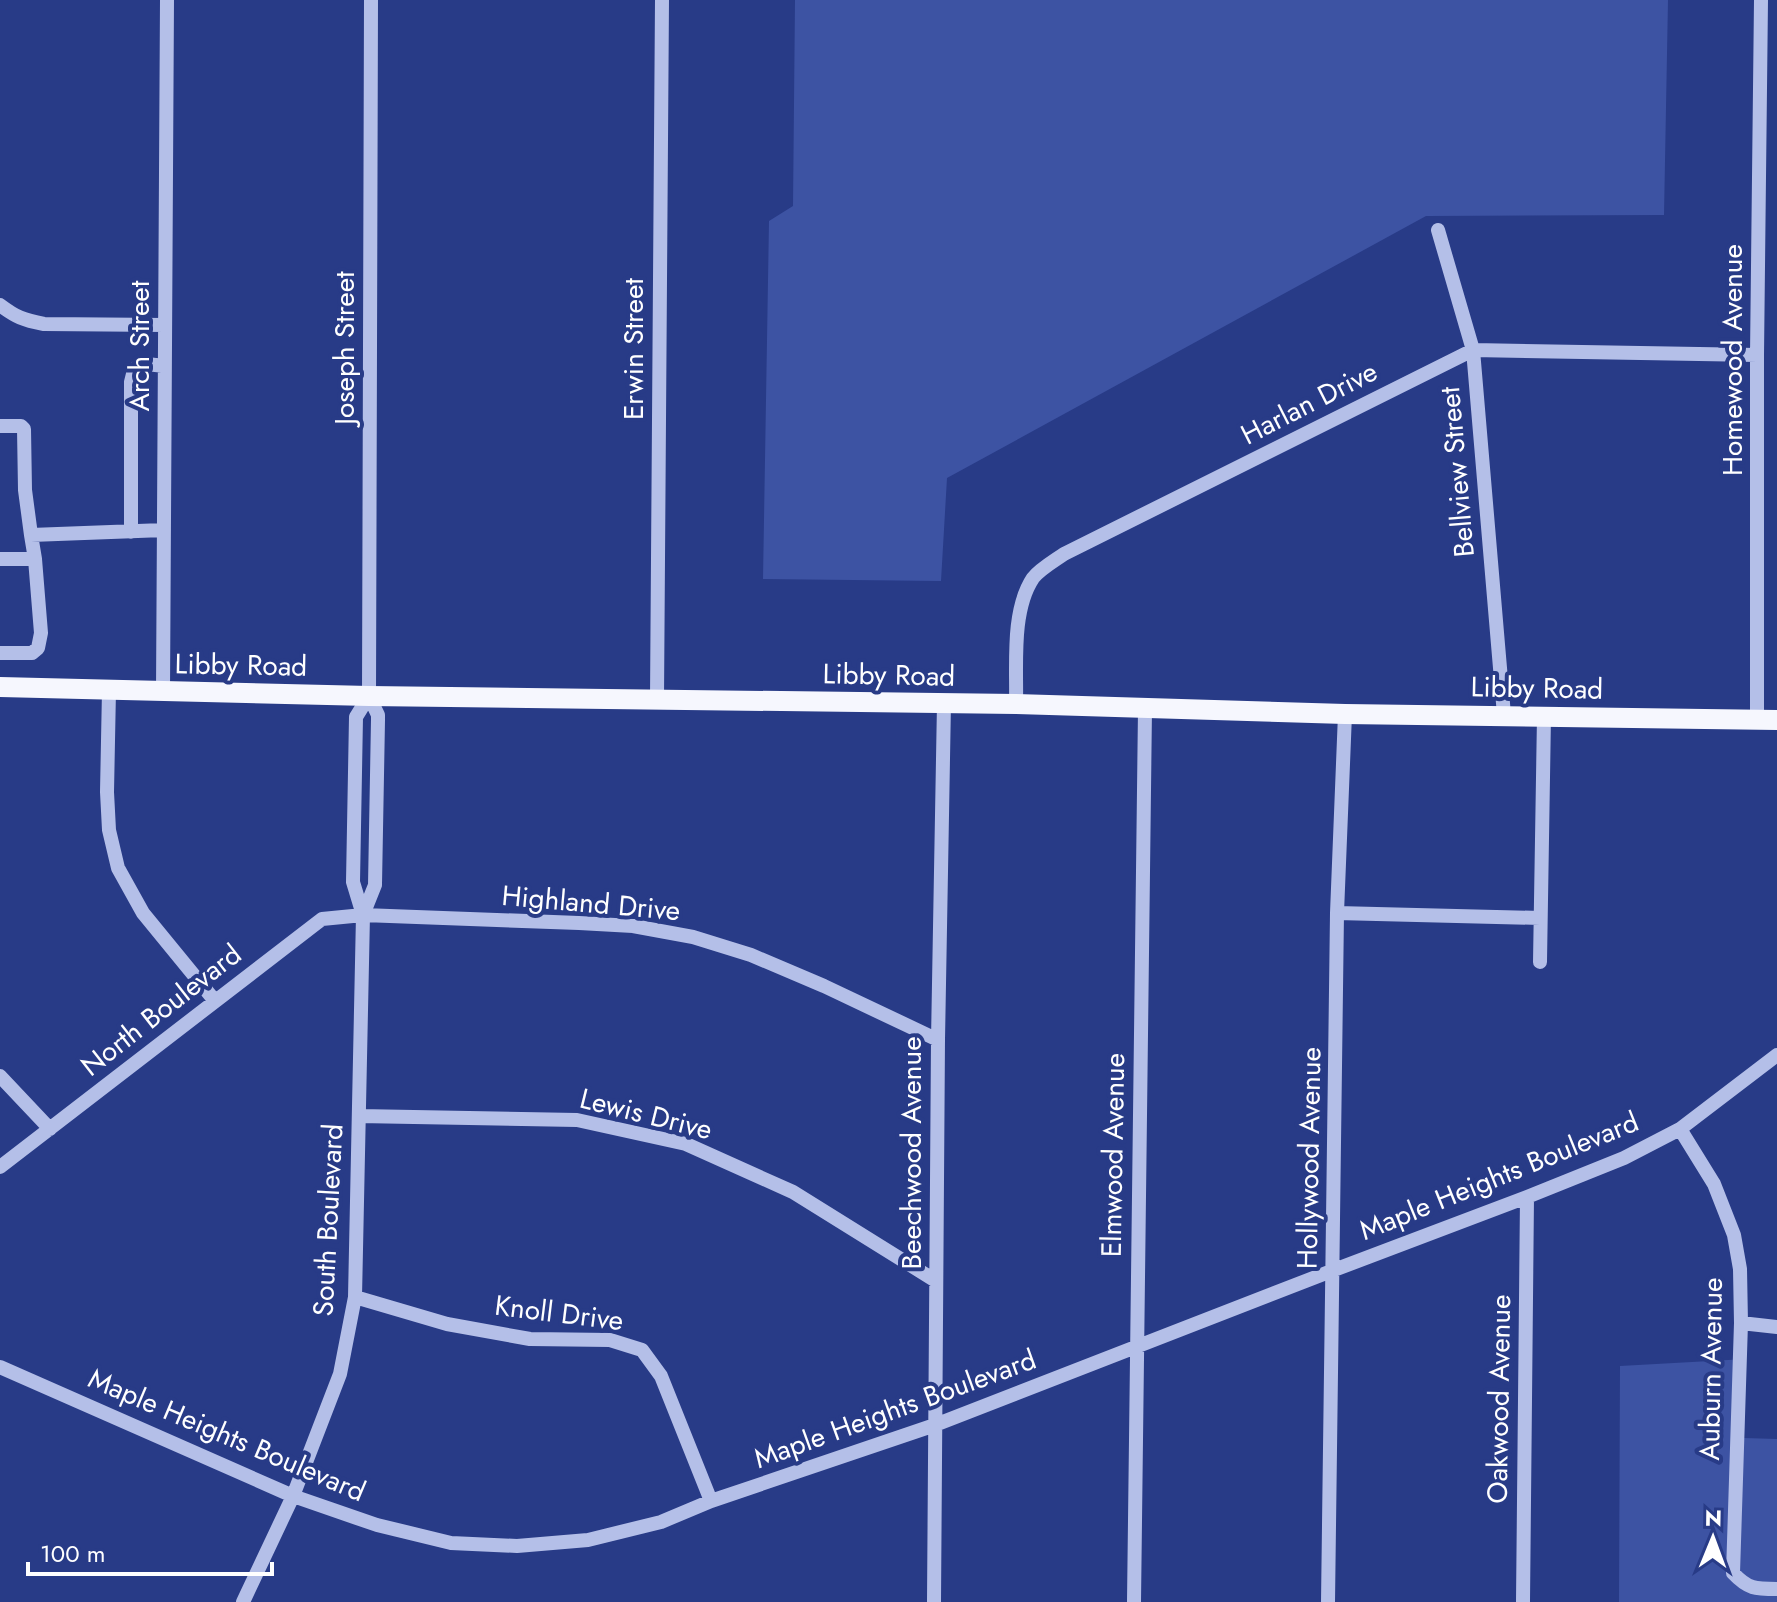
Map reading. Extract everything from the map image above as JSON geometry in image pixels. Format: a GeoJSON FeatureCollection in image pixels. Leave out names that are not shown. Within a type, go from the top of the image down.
{"type":"FeatureCollection","features":[{"type":"Feature","properties":{"kind":"main road","name":"Libby Road"},"geometry":{"type":"LineString","coordinates":[[0,687],[1767,720]]}},
{"type":"Feature","properties":{"kind":"street","name":"Arch Street"},"geometry":{"type":"LineString","coordinates":[[163,691],[167,0]]}},
{"type":"Feature","properties":{"kind":"street","name":"Joseph Street"},"geometry":{"type":"LineString","coordinates":[[369,696],[371,0]]}},
{"type":"Feature","properties":{"kind":"street","name":"Erwin Street"},"geometry":{"type":"LineString","coordinates":[[657,699],[662,0]]}},
{"type":"Feature","properties":{"kind":"street","name":"Homewood Avenue"},"geometry":{"type":"LineString","coordinates":[[1761,0],[1757,355],[1767,720]]}},
{"type":"Feature","properties":{"kind":"street","name":"Bellview Street"},"geometry":{"type":"LineString","coordinates":[[1438,230],[1473,350],[1504,715]]}},
{"type":"Feature","properties":{"kind":"street"},"geometry":{"type":"LineString","coordinates":[[0,305],[11,315],[44,324],[165,325]]}},
{"type":"Feature","properties":{"kind":"street","name":"Harlan Drive"},"geometry":{"type":"LineString","coordinates":[[1016,704],[1021,605],[1034,576],[1064,554],[1473,350],[1757,355]]}},
{"type":"Feature","properties":{"kind":"street"},"geometry":{"type":"LineString","coordinates":[[131,532],[131,382],[138,366],[164,366]]}},
{"type":"Feature","properties":{"kind":"street"},"geometry":{"type":"LineString","coordinates":[[0,426],[21,426],[24,429],[25,490],[41,633],[38,648],[32,653],[0,653]]}},
{"type":"Feature","properties":{"kind":"street"},"geometry":{"type":"LineString","coordinates":[[31,535],[164,530]]}},
{"type":"Feature","properties":{"kind":"street"},"geometry":{"type":"LineString","coordinates":[[0,559],[35,559]]}},
{"type":"Feature","properties":{"kind":"street"},"geometry":{"type":"LineString","coordinates":[[109,690],[107,792],[109,830],[118,868],[143,913],[215,1001]]}},
{"type":"Feature","properties":{"kind":"street","name":"South Boulevard"},"geometry":{"type":"LineString","coordinates":[[243,1602],[293,1496],[340,1374],[355,1297],[363,915],[353,882],[356,717],[369,696]]}},
{"type":"Feature","properties":{"kind":"street","name":"South Boulevard"},"geometry":{"type":"LineString","coordinates":[[363,915],[375,885],[378,715],[369,696]]}},
{"type":"Feature","properties":{"kind":"street","name":"Beechwood Avenue"},"geometry":{"type":"LineString","coordinates":[[934,1602],[944,703]]}},
{"type":"Feature","properties":{"kind":"street","name":"Elmwood Avenue"},"geometry":{"type":"LineString","coordinates":[[1134,1602],[1145,709]]}},
{"type":"Feature","properties":{"kind":"street","name":"Hollywood Avenue"},"geometry":{"type":"LineString","coordinates":[[1328,1602],[1337,913],[1345,714]]}},
{"type":"Feature","properties":{"kind":"street"},"geometry":{"type":"LineString","coordinates":[[1540,962],[1544,716]]}},
{"type":"Feature","properties":{"kind":"street"},"geometry":{"type":"LineString","coordinates":[[1337,913],[1540,918]]}},
{"type":"Feature","properties":{"kind":"street","name":"North Boulevard"},"geometry":{"type":"LineString","coordinates":[[0,1167],[322,919],[363,915]]}},
{"type":"Feature","properties":{"kind":"street","name":"Highland Drive"},"geometry":{"type":"LineString","coordinates":[[363,915],[633,926],[693,937],[751,955],[938,1040]]}},
{"type":"Feature","properties":{"kind":"street","name":"Maple Heights Boulevard"},"geometry":{"type":"LineString","coordinates":[[0,1367],[293,1496],[377,1525],[451,1543],[517,1546],[588,1540],[661,1522],[711,1501],[935,1425],[1624,1158],[1680,1129],[1777,1055]]}},
{"type":"Feature","properties":{"kind":"street"},"geometry":{"type":"LineString","coordinates":[[0,1076],[50,1129]]}},
{"type":"Feature","properties":{"kind":"street","name":"Lewis Drive"},"geometry":{"type":"LineString","coordinates":[[359,1116],[577,1120],[686,1144],[793,1192],[936,1281]]}},
{"type":"Feature","properties":{"kind":"street","name":"Auburn Avenue"},"geometry":{"type":"LineString","coordinates":[[1680,1129],[1714,1184],[1734,1235],[1740,1269],[1733,1573],[1754,1589],[1777,1589]]}},
{"type":"Feature","properties":{"kind":"street","name":"Oakwood Avenue"},"geometry":{"type":"LineString","coordinates":[[1523,1602],[1527,1197]]}},
{"type":"Feature","properties":{"kind":"street","name":"Knoll Drive"},"geometry":{"type":"LineString","coordinates":[[355,1297],[447,1324],[530,1339],[610,1340],[642,1350],[661,1376],[711,1501]]}},
{"type":"Feature","properties":{"kind":"street"},"geometry":{"type":"LineString","coordinates":[[1741,1323],[1777,1327]]}},
{"type":"Feature","properties":{"kind":"shaded area"},"geometry":{"type":"Polygon","coordinates":[[[795,0],[1668,0],[1664,215],[1426,216],[947,478],[941,581],[763,579],[769,221],[793,206],[795,0]]]}},
{"type":"Feature","properties":{"kind":"shaded area"},"geometry":{"type":"Polygon","coordinates":[[[1746,1359],[1744,1438],[1777,1439],[1777,1602],[1619,1602],[1620,1366],[1746,1359]]]}}]}
